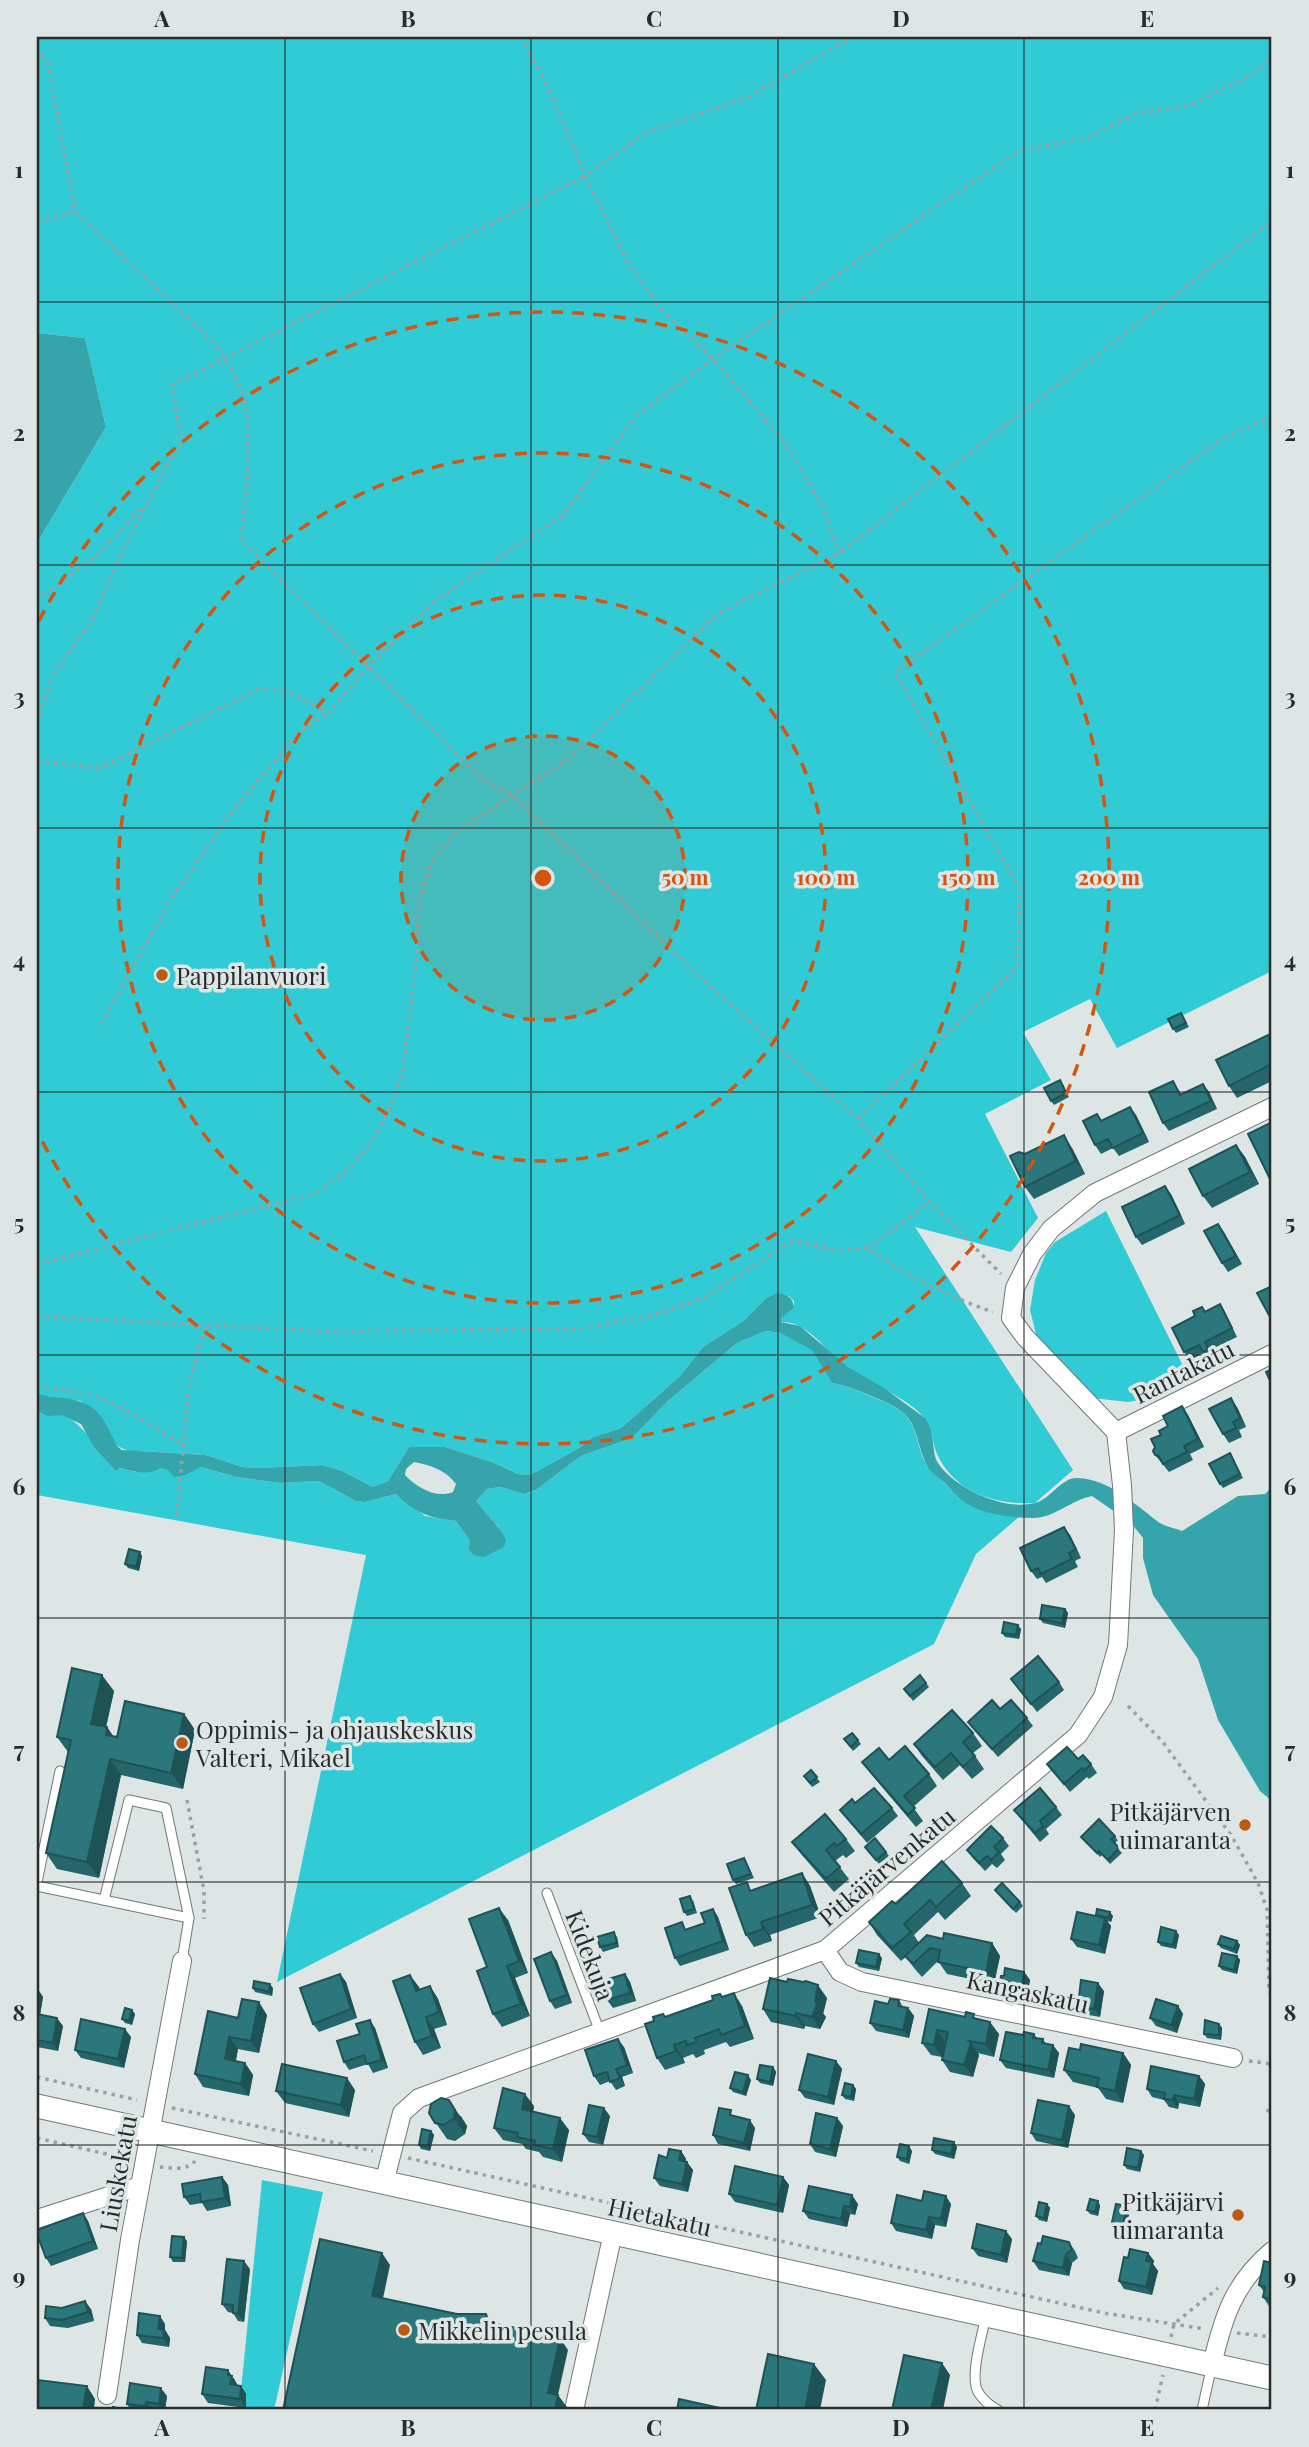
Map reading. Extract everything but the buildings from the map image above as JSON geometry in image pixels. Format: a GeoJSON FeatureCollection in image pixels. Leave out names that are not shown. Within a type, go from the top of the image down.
{"type":"FeatureCollection","features":[{"type":"Feature","properties":{"kind":"street"},"geometry":{"type":"LineString","coordinates":[[1115,1432],[1025,1337],[1011,1318],[1016,1288],[1032,1254],[1051,1230],[1095,1193],[1272,1107]]}},
{"type":"Feature","properties":{"kind":"street","name":"Rantakatu"},"geometry":{"type":"LineString","coordinates":[[1115,1432],[1272,1354]]}},
{"type":"Feature","properties":{"kind":"street","name":"Pitkäjärvenkatu"},"geometry":{"type":"LineString","coordinates":[[384,2183],[402,2113],[419,2098],[825,1950],[1077,1735],[1103,1696],[1118,1645],[1124,1530],[1122,1485],[1115,1432]]}},
{"type":"Feature","properties":{"kind":"street","name":"Kangaskatu"},"geometry":{"type":"LineString","coordinates":[[825,1950],[841,1972],[862,1982],[1233,2058]]}},
{"type":"Feature","properties":{"kind":"street","name":"Liuskekatu"},"geometry":{"type":"LineString","coordinates":[[107,2395],[149,2132],[182,1961]]}},
{"type":"Feature","properties":{"kind":"street","name":"Hietakatu"},"geometry":{"type":"LineString","coordinates":[[37,2106],[1272,2378]]}},
{"type":"Feature","properties":{"kind":"street"},"geometry":{"type":"LineString","coordinates":[[37,2219],[140,2186]]}},
{"type":"Feature","properties":{"kind":"street"},"geometry":{"type":"LineString","coordinates":[[574,2410],[613,2233]]}},
{"type":"Feature","properties":{"kind":"street"},"geometry":{"type":"LineString","coordinates":[[1212,2365],[1226,2310],[1250,2272],[1272,2251]]}},
{"type":"Feature","properties":{"kind":"lane"},"geometry":{"type":"LineString","coordinates":[[60,1771],[37,1884],[189,1918]]}},
{"type":"Feature","properties":{"kind":"lane"},"geometry":{"type":"LineString","coordinates":[[104,1900],[129,1800],[166,1808],[189,1918],[182,1961]]}},
{"type":"Feature","properties":{"kind":"lane","name":"Kidekuja"},"geometry":{"type":"LineString","coordinates":[[547,1893],[600,2032]]}},
{"type":"Feature","properties":{"kind":"lane"},"geometry":{"type":"LineString","coordinates":[[986,2315],[976,2363],[976,2390],[989,2405],[998,2410]]}},
{"type":"Feature","properties":{"kind":"lane"},"geometry":{"type":"LineString","coordinates":[[1202,2410],[1212,2365]]}},
{"type":"Feature","properties":{"kind":"path"},"geometry":{"type":"LineString","coordinates":[[521,37],[550,91],[585,176],[629,265],[662,310],[713,359],[784,441],[822,506],[839,553]]}},
{"type":"Feature","properties":{"kind":"path"},"geometry":{"type":"LineString","coordinates":[[37,723],[51,678],[92,620],[122,552],[181,440],[172,385],[585,176],[647,132],[748,97],[853,37]]}},
{"type":"Feature","properties":{"kind":"path"},"geometry":{"type":"LineString","coordinates":[[37,48],[48,64],[75,211],[215,344],[245,400],[249,459],[241,540],[367,668],[484,781],[512,795],[701,978],[859,1119],[930,1202],[1016,1288]]}},
{"type":"Feature","properties":{"kind":"path"},"geometry":{"type":"LineString","coordinates":[[101,1024],[173,896],[238,804],[300,732],[328,713],[367,668],[437,599],[562,516],[637,415],[713,359],[1019,151],[1088,136],[1137,113],[1188,106],[1249,76],[1272,59]]}},
{"type":"Feature","properties":{"kind":"path"},"geometry":{"type":"LineString","coordinates":[[37,222],[75,211]]}},
{"type":"Feature","properties":{"kind":"path"},"geometry":{"type":"LineString","coordinates":[[37,1264],[317,1194],[348,1169],[370,1144],[388,1113],[403,1070],[417,953],[419,900],[433,860],[456,832],[570,758],[718,614],[839,553],[1272,221]]}},
{"type":"Feature","properties":{"kind":"path"},"geometry":{"type":"LineString","coordinates":[[859,1119],[1018,966],[1020,888],[895,672],[1225,436],[1272,417]]}},
{"type":"Feature","properties":{"kind":"path"},"geometry":{"type":"LineString","coordinates":[[37,602],[96,556],[147,502]]}},
{"type":"Feature","properties":{"kind":"path"},"geometry":{"type":"LineString","coordinates":[[37,761],[100,768],[261,688],[290,693],[328,713]]}},
{"type":"Feature","properties":{"kind":"path"},"geometry":{"type":"LineString","coordinates":[[37,1316],[317,1331],[580,1329],[661,1312],[707,1296],[794,1240],[838,1251],[867,1248],[930,1202]]}},
{"type":"Feature","properties":{"kind":"path"},"geometry":{"type":"LineString","coordinates":[[867,1248],[886,1262],[963,1302],[1011,1318]]}},
{"type":"Feature","properties":{"kind":"path"},"geometry":{"type":"LineString","coordinates":[[177,1515],[189,1384],[206,1324]]}},
{"type":"Feature","properties":{"kind":"path"},"geometry":{"type":"LineString","coordinates":[[37,1384],[48,1389],[89,1394],[128,1412],[184,1445]]}},
{"type":"Feature","properties":{"kind":"path"},"geometry":{"type":"LineString","coordinates":[[1128,1706],[1163,1741],[1231,1835],[1258,1883],[1267,1910],[1269,1987],[1272,2003]]}},
{"type":"Feature","properties":{"kind":"path"},"geometry":{"type":"LineString","coordinates":[[187,1800],[205,1909],[201,1935],[187,1933]]}},
{"type":"Feature","properties":{"kind":"path"},"geometry":{"type":"LineString","coordinates":[[1233,2058],[1272,2064]]}},
{"type":"Feature","properties":{"kind":"path"},"geometry":{"type":"LineString","coordinates":[[37,2077],[1104,2314],[1272,2337]]}},
{"type":"Feature","properties":{"kind":"path"},"geometry":{"type":"LineString","coordinates":[[1267,2112],[1272,2106]]}},
{"type":"Feature","properties":{"kind":"path"},"geometry":{"type":"LineString","coordinates":[[1174,2325],[1220,2287]]}},
{"type":"Feature","properties":{"kind":"shaded area"},"geometry":{"type":"Polygon","coordinates":[[[37,37],[1272,37],[1272,971],[1117,1048],[1090,999],[1023,1032],[1051,1080],[985,1114],[1038,1218],[1011,1252],[915,1227],[1073,1470],[1035,1503],[991,1499],[965,1487],[954,1478],[937,1454],[930,1427],[919,1412],[846,1366],[805,1330],[792,1323],[781,1322],[780,1318],[794,1308],[794,1301],[789,1296],[765,1299],[743,1321],[703,1347],[679,1377],[621,1428],[591,1438],[581,1447],[530,1475],[518,1474],[492,1462],[445,1447],[409,1447],[388,1481],[373,1487],[342,1471],[323,1465],[242,1467],[206,1455],[131,1452],[117,1446],[81,1401],[37,1393],[37,543],[106,427],[85,338],[37,333],[37,37]]]}},
{"type":"Feature","properties":{"kind":"shaded area"},"geometry":{"type":"Polygon","coordinates":[[[37,333],[85,338],[106,427],[37,543],[37,333]]]}},
{"type":"Feature","properties":{"kind":"shaded area"},"geometry":{"type":"Polygon","coordinates":[[[1106,1211],[1190,1380],[1155,1397],[1128,1402],[1093,1398],[1039,1346],[1030,1310],[1035,1280],[1046,1253],[1055,1242],[1106,1211]]]}},
{"type":"Feature","properties":{"kind":"shaded area"},"geometry":{"type":"Polygon","coordinates":[[[778,1293],[789,1297],[794,1308],[781,1318],[781,1322],[800,1326],[848,1367],[884,1388],[925,1418],[931,1429],[938,1463],[957,1482],[983,1496],[1026,1505],[1043,1499],[1067,1480],[1089,1479],[1120,1493],[1159,1523],[1182,1531],[1238,1496],[1265,1494],[1272,1487],[1272,1801],[1260,1791],[1218,1720],[1198,1659],[1153,1595],[1143,1558],[1143,1538],[1131,1523],[1092,1496],[1040,1518],[1006,1516],[971,1506],[930,1470],[912,1424],[905,1414],[870,1396],[832,1383],[812,1350],[780,1333],[766,1331],[737,1343],[668,1401],[632,1438],[581,1456],[536,1490],[525,1494],[500,1487],[487,1489],[476,1501],[502,1532],[506,1541],[504,1547],[484,1557],[473,1555],[468,1549],[470,1541],[456,1521],[423,1513],[396,1494],[365,1502],[356,1501],[319,1481],[280,1483],[236,1477],[201,1467],[174,1477],[168,1470],[160,1468],[146,1473],[121,1468],[116,1471],[94,1447],[81,1424],[62,1415],[48,1416],[37,1411],[37,1393],[76,1400],[92,1407],[98,1413],[122,1450],[206,1455],[242,1467],[323,1465],[342,1471],[373,1487],[388,1481],[409,1447],[445,1447],[492,1462],[518,1474],[530,1475],[581,1447],[591,1438],[621,1428],[679,1377],[703,1347],[743,1321],[765,1299],[778,1293]],[[414,1462],[406,1469],[405,1475],[410,1479],[433,1493],[453,1492],[456,1484],[447,1475],[414,1462]]]}},
{"type":"Feature","properties":{"kind":"shaded area"},"geometry":{"type":"Polygon","coordinates":[[[766,1331],[780,1333],[812,1349],[832,1383],[870,1395],[905,1414],[928,1467],[963,1501],[990,1512],[1020,1516],[976,1554],[934,1644],[277,1982],[366,1555],[37,1495],[37,1411],[70,1418],[116,1471],[121,1468],[135,1472],[160,1468],[188,1471],[201,1467],[236,1477],[280,1483],[319,1481],[356,1501],[365,1502],[396,1494],[425,1516],[456,1521],[470,1541],[468,1549],[473,1555],[502,1532],[476,1501],[487,1489],[500,1487],[526,1494],[536,1490],[581,1456],[632,1438],[668,1401],[737,1343],[766,1331]]]}},
{"type":"Feature","properties":{"kind":"shaded area"},"geometry":{"type":"Polygon","coordinates":[[[262,2180],[323,2192],[274,2410],[239,2410],[262,2180]]]}},
{"type":"Feature","properties":{"kind":"place","name":"Pappilanvuori"},"geometry":{"type":"Point","coordinates":[162,975]}},
{"type":"Feature","properties":{"kind":"place","name":"Oppimis- ja ohjauskeskus Valteri, Mikael"},"geometry":{"type":"Point","coordinates":[182,1743]}},
{"type":"Feature","properties":{"kind":"place","name":"Pitkäjärven uimaranta"},"geometry":{"type":"Point","coordinates":[1245,1825]}},
{"type":"Feature","properties":{"kind":"place","name":"Pitkäjärvi uimaranta"},"geometry":{"type":"Point","coordinates":[1238,2215]}},
{"type":"Feature","properties":{"kind":"place","name":"Mikkelin pesula"},"geometry":{"type":"Point","coordinates":[404,2330]}}]}
